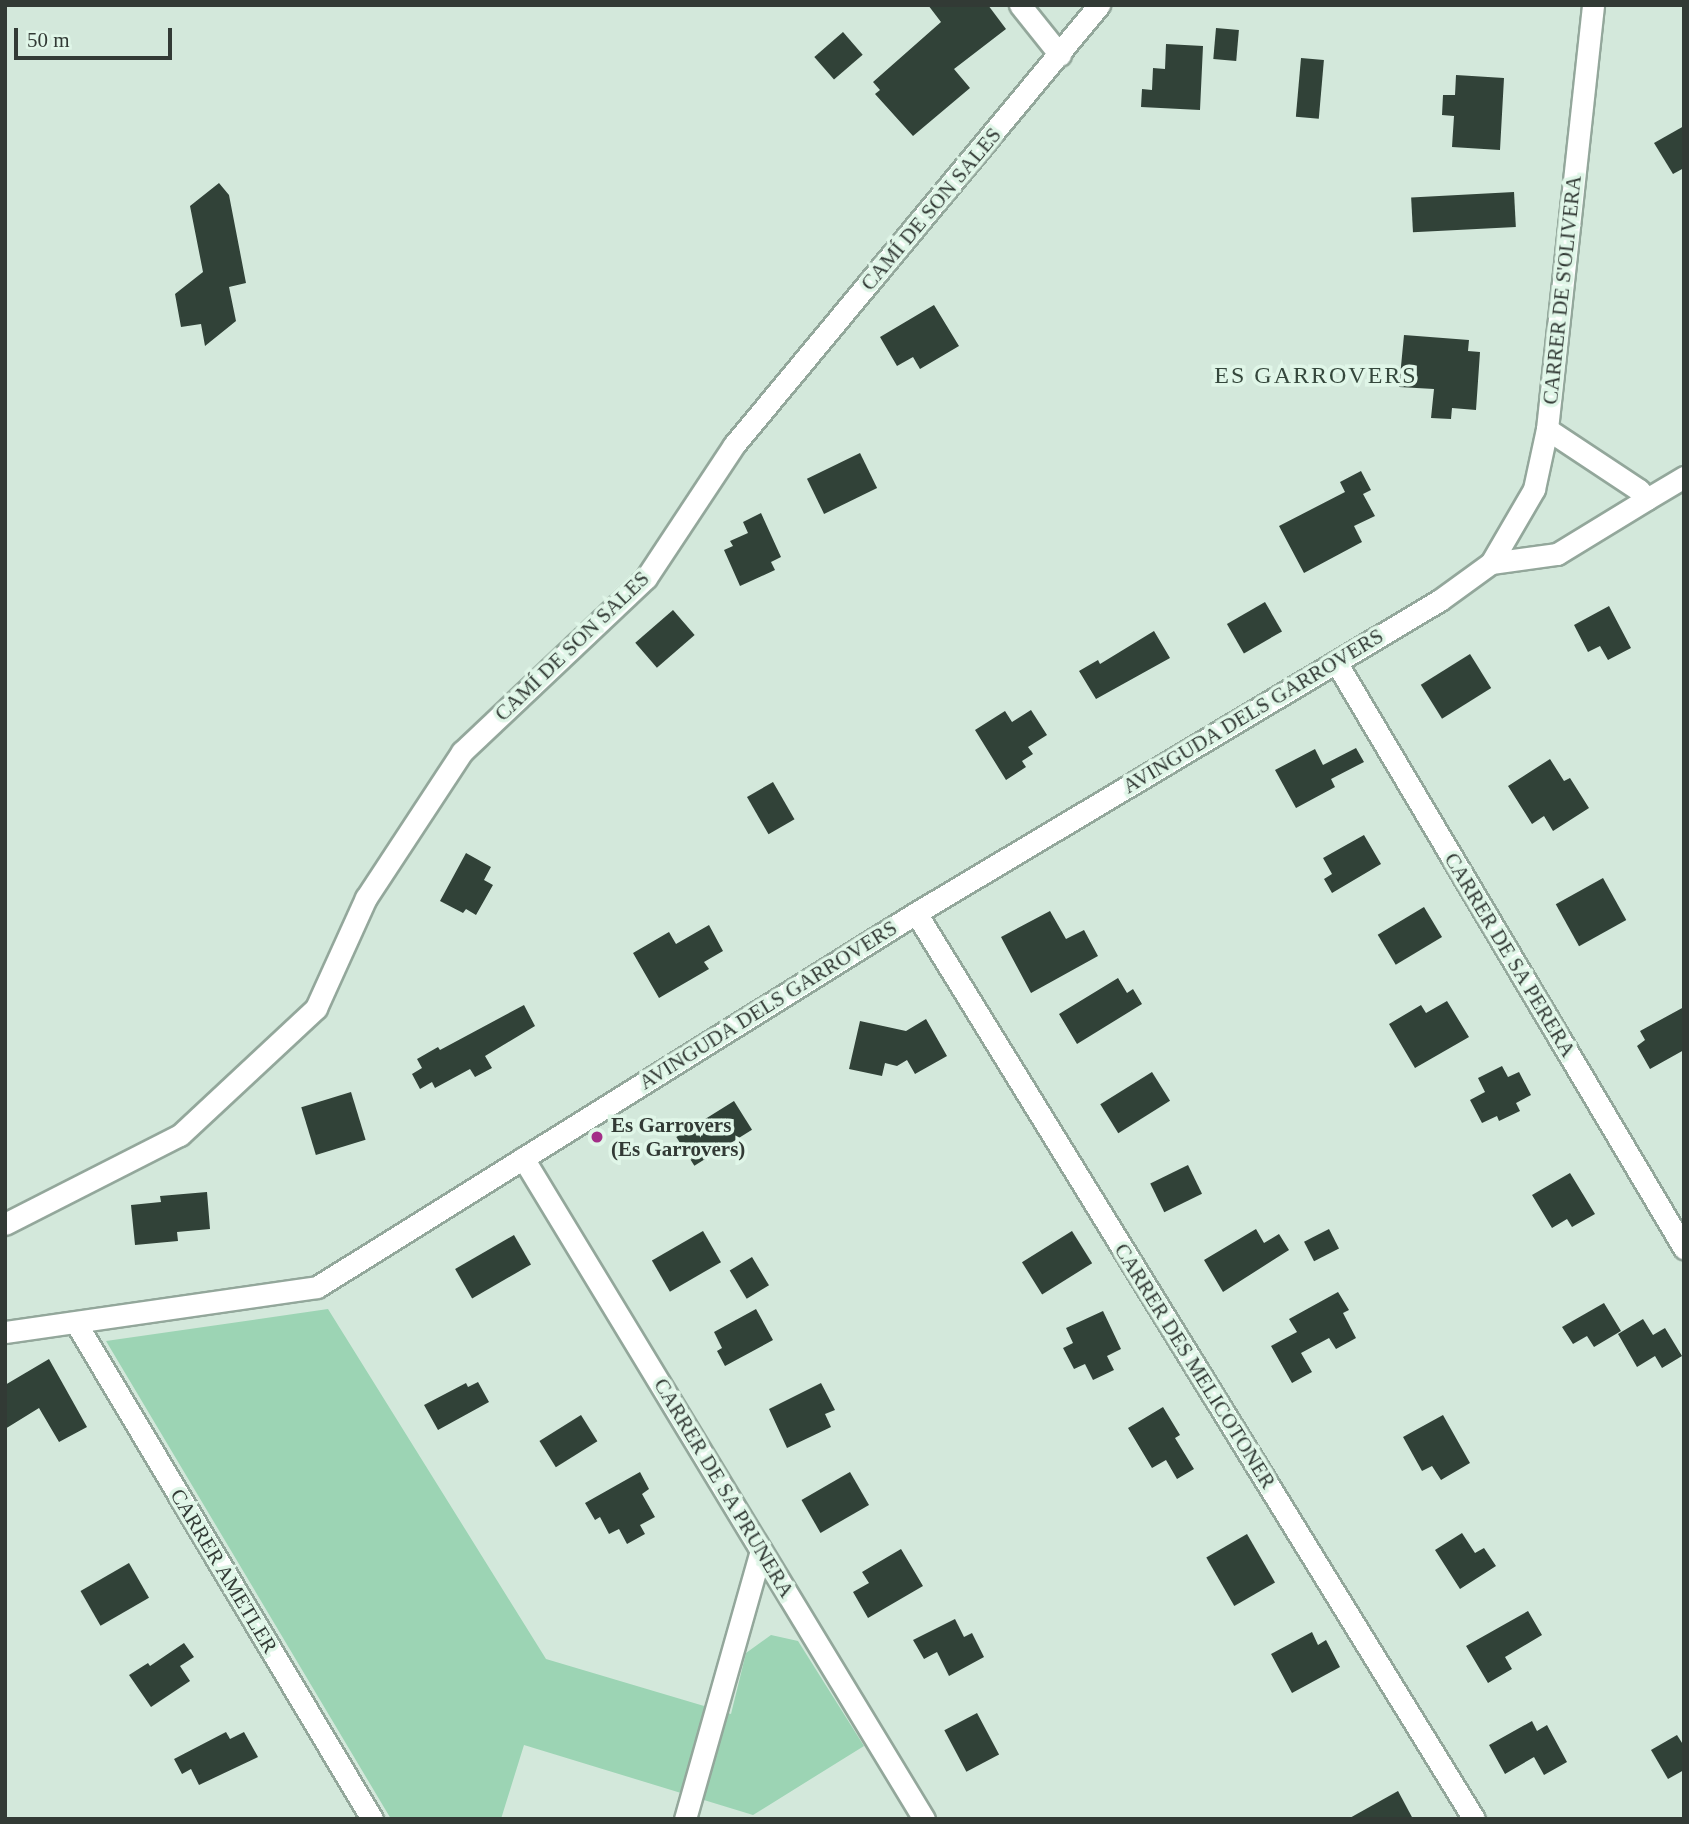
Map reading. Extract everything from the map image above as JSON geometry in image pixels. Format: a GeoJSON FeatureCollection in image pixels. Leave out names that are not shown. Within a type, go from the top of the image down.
{"type":"FeatureCollection","features":[{"type":"Feature","properties":{"kind":"street"},"geometry":{"type":"LineString","coordinates":[[1020,5],[1060,55]]}},
{"type":"Feature","properties":{"kind":"street","name":"CAMÍ DE SON SALES"},"geometry":{"type":"LineString","coordinates":[[5,1224],[180,1135],[316,1008],[366,898],[462,752],[646,578],[734,445],[1099,5]]}},
{"type":"Feature","properties":{"kind":"street","name":"CARRER DE S'OLIVERA"},"geometry":{"type":"LineString","coordinates":[[1491,563],[1534,489],[1548,429],[1593,5]]}},
{"type":"Feature","properties":{"kind":"street"},"geometry":{"type":"LineString","coordinates":[[1548,429],[1639,490],[1647,499]]}},
{"type":"Feature","properties":{"kind":"street"},"geometry":{"type":"LineString","coordinates":[[1491,563],[1557,554],[1684,477]]}},
{"type":"Feature","properties":{"kind":"street","name":"AVINGUDA DELS GARROVERS"},"geometry":{"type":"LineString","coordinates":[[5,1332],[317,1287],[916,913],[1440,600],[1491,563]]}},
{"type":"Feature","properties":{"kind":"street","name":"CARRER DE SA PERERA"},"geometry":{"type":"LineString","coordinates":[[1336,662],[1684,1248]]}},
{"type":"Feature","properties":{"kind":"street","name":"CARRER DES MELICOTONER"},"geometry":{"type":"LineString","coordinates":[[916,913],[1474,1819]]}},
{"type":"Feature","properties":{"kind":"street","name":"CARRER DE SA PRUNERA"},"geometry":{"type":"LineString","coordinates":[[523,1158],[924,1819]]}},
{"type":"Feature","properties":{"kind":"street","name":"CARRER AMETLER"},"geometry":{"type":"LineString","coordinates":[[76,1323],[372,1819]]}},
{"type":"Feature","properties":{"kind":"street"},"geometry":{"type":"LineString","coordinates":[[685,1819],[761,1550]]}},
{"type":"Feature","properties":{"kind":"green space"},"geometry":{"type":"Polygon","coordinates":[[[328,1309],[546,1659],[731,1714],[746,1653],[771,1635],[798,1641],[864,1746],[753,1815],[524,1745],[501,1819],[391,1819],[106,1341],[328,1309]]]}},
{"type":"Feature","properties":{"kind":"building"},"geometry":{"type":"Polygon","coordinates":[[[928,5],[988,5],[1006,29],[954,69],[970,88],[913,136],[875,94],[880,90],[873,82],[941,22],[928,5]]]}},
{"type":"Feature","properties":{"kind":"building"},"geometry":{"type":"Polygon","coordinates":[[[1216,28],[1239,30],[1236,61],[1213,59],[1216,28]]]}},
{"type":"Feature","properties":{"kind":"building"},"geometry":{"type":"Polygon","coordinates":[[[843,32],[863,55],[834,80],[814,57],[843,32]]]}},
{"type":"Feature","properties":{"kind":"building"},"geometry":{"type":"Polygon","coordinates":[[[1166,44],[1203,46],[1200,110],[1141,107],[1142,89],[1152,90],[1153,68],[1165,69],[1166,44]]]}},
{"type":"Feature","properties":{"kind":"building"},"geometry":{"type":"Polygon","coordinates":[[[1301,58],[1324,60],[1319,119],[1296,117],[1301,58]]]}},
{"type":"Feature","properties":{"kind":"building"},"geometry":{"type":"Polygon","coordinates":[[[1456,75],[1504,78],[1500,150],[1452,147],[1454,116],[1442,115],[1443,95],[1455,95],[1456,75]]]}},
{"type":"Feature","properties":{"kind":"building"},"geometry":{"type":"Polygon","coordinates":[[[1684,126],[1684,168],[1673,174],[1654,143],[1684,126]]]}},
{"type":"Feature","properties":{"kind":"building"},"geometry":{"type":"Polygon","coordinates":[[[219,183],[229,195],[246,283],[229,287],[236,321],[205,346],[201,324],[181,327],[175,294],[203,272],[190,206],[219,183]]]}},
{"type":"Feature","properties":{"kind":"building"},"geometry":{"type":"Polygon","coordinates":[[[1514,192],[1516,227],[1413,232],[1411,197],[1514,192]]]}},
{"type":"Feature","properties":{"kind":"building"},"geometry":{"type":"Polygon","coordinates":[[[934,305],[959,346],[920,369],[913,357],[897,366],[880,337],[934,305]]]}},
{"type":"Feature","properties":{"kind":"building"},"geometry":{"type":"Polygon","coordinates":[[[1404,335],[1469,340],[1468,351],[1480,352],[1476,410],[1452,408],[1451,419],[1431,418],[1434,389],[1399,387],[1404,335]]]}},
{"type":"Feature","properties":{"kind":"building"},"geometry":{"type":"Polygon","coordinates":[[[860,453],[877,488],[824,514],[807,479],[860,453]]]}},
{"type":"Feature","properties":{"kind":"building"},"geometry":{"type":"Polygon","coordinates":[[[1361,471],[1371,490],[1363,494],[1375,516],[1354,526],[1362,542],[1304,573],[1279,526],[1345,492],[1340,482],[1361,471]]]}},
{"type":"Feature","properties":{"kind":"building"},"geometry":{"type":"Polygon","coordinates":[[[761,513],[781,557],[771,562],[775,570],[740,586],[724,550],[733,546],[730,541],[748,533],[743,522],[761,513]]]}},
{"type":"Feature","properties":{"kind":"building"},"geometry":{"type":"Polygon","coordinates":[[[1265,602],[1282,631],[1244,653],[1227,624],[1265,602]]]}},
{"type":"Feature","properties":{"kind":"building"},"geometry":{"type":"Polygon","coordinates":[[[1609,606],[1631,648],[1608,660],[1600,646],[1588,652],[1574,625],[1609,606]]]}},
{"type":"Feature","properties":{"kind":"building"},"geometry":{"type":"Polygon","coordinates":[[[673,610],[695,635],[657,668],[635,643],[673,610]]]}},
{"type":"Feature","properties":{"kind":"building"},"geometry":{"type":"Polygon","coordinates":[[[1154,631],[1170,658],[1096,699],[1079,671],[1098,660],[1100,664],[1154,631]]]}},
{"type":"Feature","properties":{"kind":"building"},"geometry":{"type":"Polygon","coordinates":[[[1470,654],[1491,688],[1442,719],[1421,685],[1470,654]]]}},
{"type":"Feature","properties":{"kind":"building"},"geometry":{"type":"Polygon","coordinates":[[[1031,710],[1047,735],[1028,747],[1033,754],[1022,761],[1026,767],[1006,780],[975,730],[1005,711],[1012,722],[1031,710]]]}},
{"type":"Feature","properties":{"kind":"building"},"geometry":{"type":"Polygon","coordinates":[[[1356,748],[1364,762],[1331,779],[1335,787],[1296,808],[1275,770],[1315,749],[1323,765],[1356,748]]]}},
{"type":"Feature","properties":{"kind":"building"},"geometry":{"type":"Polygon","coordinates":[[[1550,759],[1564,781],[1570,778],[1589,808],[1553,831],[1544,816],[1532,824],[1508,786],[1550,759]]]}},
{"type":"Feature","properties":{"kind":"building"},"geometry":{"type":"Polygon","coordinates":[[[773,782],[795,819],[769,834],[747,797],[773,782]]]}},
{"type":"Feature","properties":{"kind":"building"},"geometry":{"type":"Polygon","coordinates":[[[1364,835],[1381,864],[1332,893],[1324,879],[1332,874],[1323,858],[1364,835]]]}},
{"type":"Feature","properties":{"kind":"building"},"geometry":{"type":"Polygon","coordinates":[[[466,853],[491,867],[484,880],[493,885],[476,915],[466,909],[463,913],[440,901],[466,853]]]}},
{"type":"Feature","properties":{"kind":"building"},"geometry":{"type":"Polygon","coordinates":[[[1603,878],[1626,920],[1579,946],[1556,904],[1603,878]]]}},
{"type":"Feature","properties":{"kind":"building"},"geometry":{"type":"Polygon","coordinates":[[[1424,907],[1442,937],[1396,965],[1378,935],[1424,907]]]}},
{"type":"Feature","properties":{"kind":"building"},"geometry":{"type":"Polygon","coordinates":[[[1050,911],[1066,939],[1084,930],[1098,956],[1031,993],[1001,937],[1050,911]]]}},
{"type":"Feature","properties":{"kind":"building"},"geometry":{"type":"Polygon","coordinates":[[[709,925],[723,951],[704,962],[709,969],[659,998],[633,953],[669,932],[676,944],[709,925]]]}},
{"type":"Feature","properties":{"kind":"building"},"geometry":{"type":"Polygon","coordinates":[[[1118,978],[1127,993],[1133,989],[1142,1004],[1077,1044],[1059,1014],[1118,978]]]}},
{"type":"Feature","properties":{"kind":"building"},"geometry":{"type":"Polygon","coordinates":[[[1447,1001],[1469,1037],[1415,1068],[1389,1024],[1421,1005],[1426,1013],[1447,1001]]]}},
{"type":"Feature","properties":{"kind":"building"},"geometry":{"type":"Polygon","coordinates":[[[524,1005],[535,1026],[485,1056],[492,1068],[475,1077],[470,1069],[435,1088],[432,1082],[420,1089],[412,1074],[422,1068],[417,1059],[438,1047],[440,1050],[524,1005]]]}},
{"type":"Feature","properties":{"kind":"building"},"geometry":{"type":"Polygon","coordinates":[[[1684,1007],[1684,1050],[1650,1069],[1637,1046],[1645,1040],[1640,1031],[1684,1007]]]}},
{"type":"Feature","properties":{"kind":"building"},"geometry":{"type":"Polygon","coordinates":[[[926,1019],[947,1056],[915,1074],[907,1060],[897,1066],[885,1063],[882,1076],[849,1069],[860,1021],[906,1031],[926,1019]]]}},
{"type":"Feature","properties":{"kind":"building"},"geometry":{"type":"Polygon","coordinates":[[[1502,1066],[1508,1077],[1519,1072],[1531,1095],[1516,1103],[1520,1111],[1499,1121],[1497,1116],[1482,1123],[1470,1100],[1485,1092],[1478,1078],[1502,1066]]]}},
{"type":"Feature","properties":{"kind":"building"},"geometry":{"type":"Polygon","coordinates":[[[1152,1072],[1170,1101],[1118,1133],[1100,1104],[1152,1072]]]}},
{"type":"Feature","properties":{"kind":"building"},"geometry":{"type":"Polygon","coordinates":[[[351,1092],[366,1140],[316,1155],[301,1107],[351,1092]]]}},
{"type":"Feature","properties":{"kind":"building"},"geometry":{"type":"Polygon","coordinates":[[[734,1101],[752,1130],[694,1166],[676,1137],[734,1101]]]}},
{"type":"Feature","properties":{"kind":"building"},"geometry":{"type":"Polygon","coordinates":[[[1188,1165],[1202,1194],[1164,1212],[1150,1183],[1188,1165]]]}},
{"type":"Feature","properties":{"kind":"building"},"geometry":{"type":"Polygon","coordinates":[[[1570,1173],[1595,1214],[1572,1227],[1567,1219],[1552,1228],[1532,1195],[1570,1173]]]}},
{"type":"Feature","properties":{"kind":"building"},"geometry":{"type":"Polygon","coordinates":[[[207,1192],[210,1229],[177,1232],[178,1241],[135,1245],[131,1205],[161,1202],[160,1196],[207,1192]]]}},
{"type":"Feature","properties":{"kind":"building"},"geometry":{"type":"Polygon","coordinates":[[[1256,1229],[1264,1243],[1279,1234],[1289,1250],[1223,1292],[1204,1260],[1256,1229]]]}},
{"type":"Feature","properties":{"kind":"building"},"geometry":{"type":"Polygon","coordinates":[[[1329,1229],[1339,1249],[1314,1261],[1304,1242],[1329,1229]]]}},
{"type":"Feature","properties":{"kind":"building"},"geometry":{"type":"Polygon","coordinates":[[[703,1231],[721,1262],[670,1292],[652,1260],[703,1231]]]}},
{"type":"Feature","properties":{"kind":"building"},"geometry":{"type":"Polygon","coordinates":[[[1072,1231],[1092,1263],[1042,1294],[1022,1262],[1072,1231]]]}},
{"type":"Feature","properties":{"kind":"building"},"geometry":{"type":"Polygon","coordinates":[[[514,1235],[531,1264],[472,1298],[455,1269],[514,1235]]]}},
{"type":"Feature","properties":{"kind":"building"},"geometry":{"type":"Polygon","coordinates":[[[752,1257],[769,1285],[747,1299],[730,1270],[752,1257]]]}},
{"type":"Feature","properties":{"kind":"building"},"geometry":{"type":"Polygon","coordinates":[[[1338,1292],[1349,1310],[1343,1313],[1356,1338],[1336,1349],[1329,1338],[1301,1353],[1312,1372],[1292,1383],[1271,1346],[1297,1332],[1289,1319],[1338,1292]]]}},
{"type":"Feature","properties":{"kind":"building"},"geometry":{"type":"Polygon","coordinates":[[[1604,1303],[1621,1331],[1594,1347],[1587,1336],[1573,1344],[1562,1327],[1604,1303]]]}},
{"type":"Feature","properties":{"kind":"building"},"geometry":{"type":"Polygon","coordinates":[[[756,1309],[773,1340],[725,1366],[717,1351],[722,1348],[714,1332],[756,1309]]]}},
{"type":"Feature","properties":{"kind":"building"},"geometry":{"type":"Polygon","coordinates":[[[1103,1311],[1121,1349],[1107,1356],[1114,1370],[1093,1380],[1085,1364],[1074,1369],[1063,1348],[1073,1343],[1066,1328],[1103,1311]]]}},
{"type":"Feature","properties":{"kind":"building"},"geometry":{"type":"Polygon","coordinates":[[[1643,1319],[1653,1335],[1665,1328],[1682,1356],[1662,1368],[1655,1356],[1637,1367],[1618,1334],[1643,1319]]]}},
{"type":"Feature","properties":{"kind":"building"},"geometry":{"type":"Polygon","coordinates":[[[49,1359],[87,1427],[59,1442],[39,1408],[5,1429],[5,1385],[49,1359]]]}},
{"type":"Feature","properties":{"kind":"building"},"geometry":{"type":"Polygon","coordinates":[[[478,1382],[489,1402],[438,1430],[424,1405],[466,1383],[468,1387],[478,1382]]]}},
{"type":"Feature","properties":{"kind":"building"},"geometry":{"type":"Polygon","coordinates":[[[821,1383],[835,1410],[825,1414],[831,1427],[787,1448],[769,1409],[821,1383]]]}},
{"type":"Feature","properties":{"kind":"building"},"geometry":{"type":"Polygon","coordinates":[[[1163,1407],[1180,1435],[1175,1438],[1194,1469],[1177,1479],[1166,1460],[1152,1468],[1128,1428],[1163,1407]]]}},
{"type":"Feature","properties":{"kind":"building"},"geometry":{"type":"Polygon","coordinates":[[[581,1415],[597,1441],[556,1467],[539,1441],[581,1415]]]}},
{"type":"Feature","properties":{"kind":"building"},"geometry":{"type":"Polygon","coordinates":[[[1443,1415],[1470,1463],[1441,1480],[1432,1466],[1422,1471],[1403,1437],[1443,1415]]]}},
{"type":"Feature","properties":{"kind":"building"},"geometry":{"type":"Polygon","coordinates":[[[640,1472],[649,1489],[642,1494],[655,1517],[640,1525],[645,1534],[627,1544],[619,1529],[609,1534],[600,1517],[595,1520],[585,1503],[640,1472]]]}},
{"type":"Feature","properties":{"kind":"building"},"geometry":{"type":"Polygon","coordinates":[[[850,1472],[869,1505],[821,1533],[802,1500],[850,1472]]]}},
{"type":"Feature","properties":{"kind":"building"},"geometry":{"type":"Polygon","coordinates":[[[1462,1533],[1475,1553],[1484,1548],[1496,1566],[1460,1589],[1435,1550],[1462,1533]]]}},
{"type":"Feature","properties":{"kind":"building"},"geometry":{"type":"Polygon","coordinates":[[[1247,1534],[1275,1582],[1234,1606],[1206,1558],[1247,1534]]]}},
{"type":"Feature","properties":{"kind":"building"},"geometry":{"type":"Polygon","coordinates":[[[901,1549],[923,1586],[868,1618],[853,1592],[869,1583],[862,1572],[901,1549]]]}},
{"type":"Feature","properties":{"kind":"building"},"geometry":{"type":"Polygon","coordinates":[[[129,1563],[149,1598],[101,1626],[81,1591],[129,1563]]]}},
{"type":"Feature","properties":{"kind":"building"},"geometry":{"type":"Polygon","coordinates":[[[1528,1611],[1542,1635],[1505,1657],[1512,1669],[1488,1683],[1466,1646],[1528,1611]]]}},
{"type":"Feature","properties":{"kind":"building"},"geometry":{"type":"Polygon","coordinates":[[[955,1619],[964,1637],[972,1633],[984,1657],[949,1676],[937,1652],[924,1659],[913,1640],[955,1619]]]}},
{"type":"Feature","properties":{"kind":"building"},"geometry":{"type":"Polygon","coordinates":[[[1312,1632],[1318,1645],[1326,1640],[1340,1667],[1292,1693],[1271,1654],[1312,1632]]]}},
{"type":"Feature","properties":{"kind":"building"},"geometry":{"type":"Polygon","coordinates":[[[184,1643],[194,1657],[180,1666],[190,1681],[151,1707],[129,1675],[148,1663],[150,1666],[184,1643]]]}},
{"type":"Feature","properties":{"kind":"building"},"geometry":{"type":"Polygon","coordinates":[[[977,1713],[999,1754],[966,1772],[944,1730],[977,1713]]]}},
{"type":"Feature","properties":{"kind":"building"},"geometry":{"type":"Polygon","coordinates":[[[1532,1721],[1537,1731],[1547,1725],[1567,1762],[1544,1775],[1534,1757],[1505,1774],[1489,1745],[1532,1721]]]}},
{"type":"Feature","properties":{"kind":"building"},"geometry":{"type":"Polygon","coordinates":[[[226,1732],[230,1739],[244,1732],[258,1757],[199,1785],[191,1769],[182,1774],[174,1759],[226,1732]]]}},
{"type":"Feature","properties":{"kind":"building"},"geometry":{"type":"Polygon","coordinates":[[[1677,1735],[1684,1746],[1684,1770],[1668,1779],[1651,1750],[1677,1735]]]}},
{"type":"Feature","properties":{"kind":"building"},"geometry":{"type":"Polygon","coordinates":[[[1398,1791],[1413,1819],[1348,1819],[1398,1791]]]}},
{"type":"Feature","properties":{"kind":"place","name":"Es Garrovers (Es Garrovers)"},"geometry":{"type":"Point","coordinates":[597,1137]}},
{"type":"Feature","properties":{"kind":"district","name":"ES GARROVERS"},"geometry":{"type":"Point","coordinates":[1316,376]}}]}
